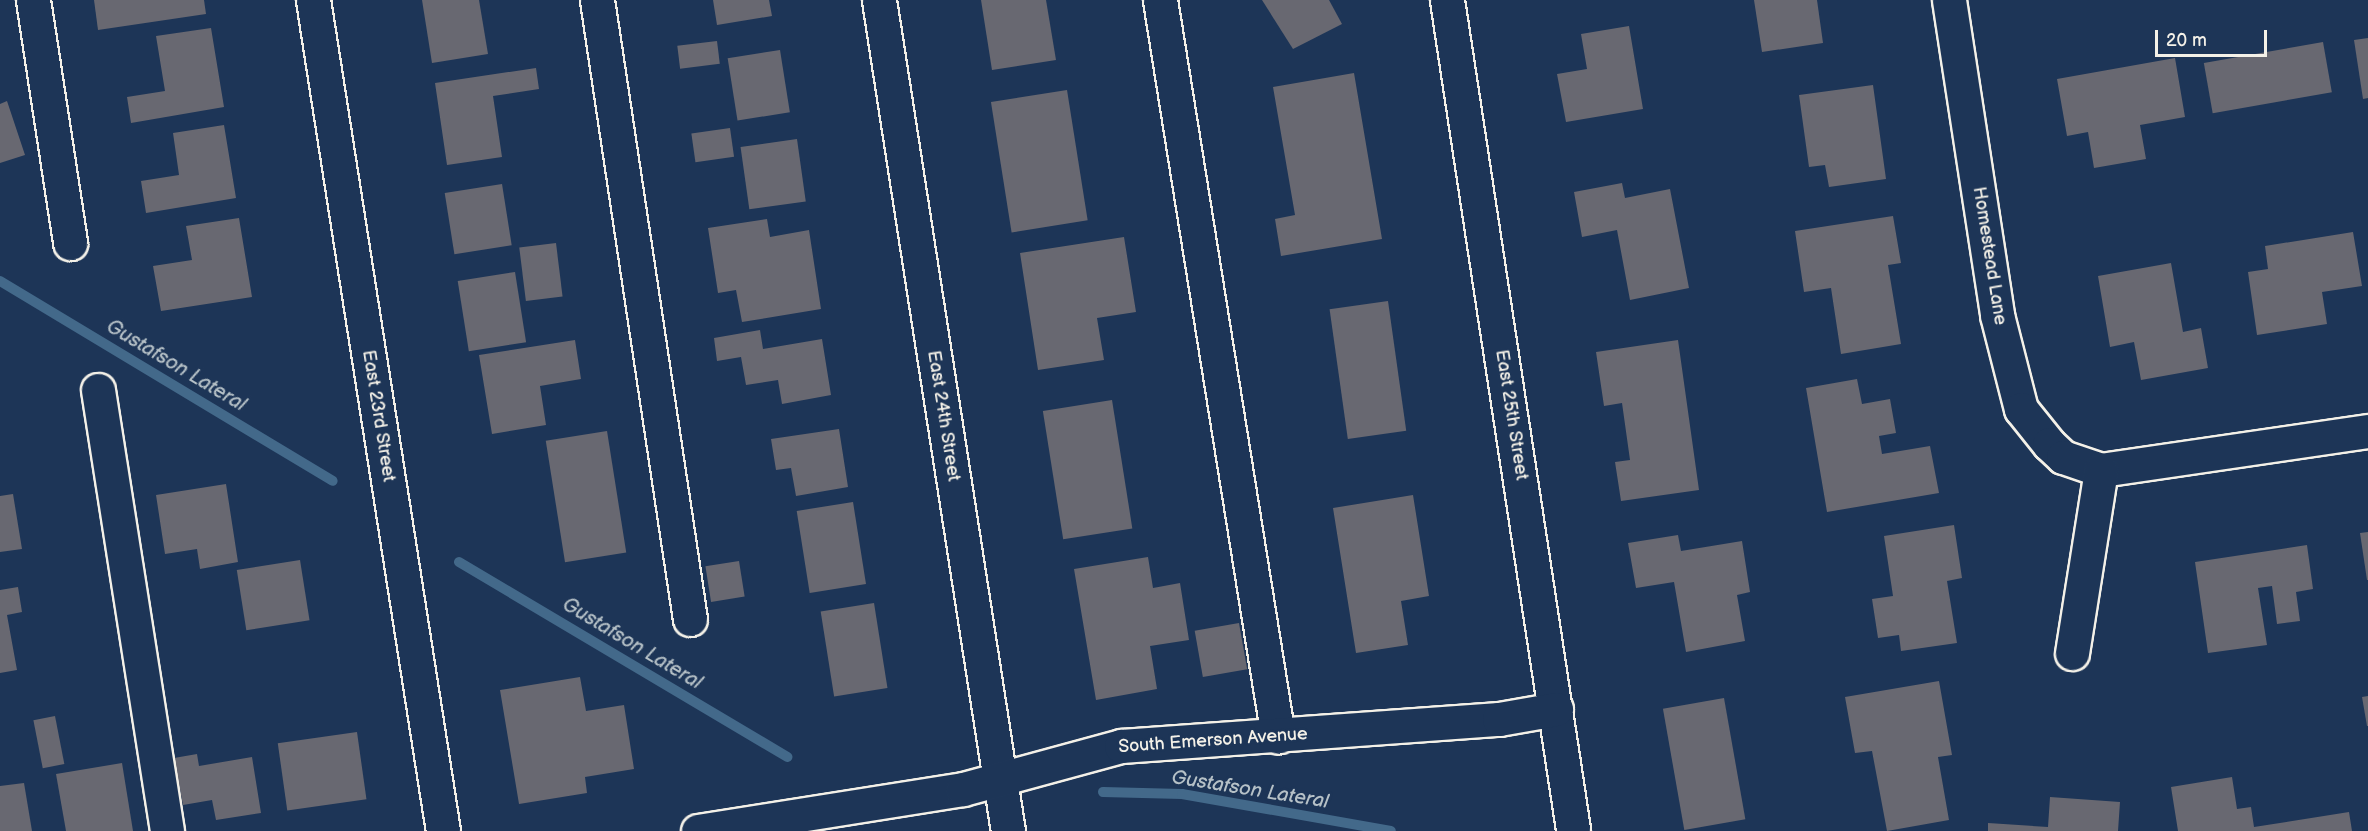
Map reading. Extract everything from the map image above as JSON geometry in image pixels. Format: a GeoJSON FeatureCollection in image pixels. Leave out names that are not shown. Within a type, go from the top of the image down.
{"type":"FeatureCollection","features":[{"type":"Feature","properties":{"kind":"street"},"geometry":{"type":"LineString","coordinates":[[33,0],[70,243]]}},
{"type":"Feature","properties":{"kind":"street","name":"East 23rd Street"},"geometry":{"type":"LineString","coordinates":[[313,0],[443,831]]}},
{"type":"Feature","properties":{"kind":"street"},"geometry":{"type":"LineString","coordinates":[[597,0],[690,619]]}},
{"type":"Feature","properties":{"kind":"street","name":"East 24th Street"},"geometry":{"type":"LineString","coordinates":[[879,0],[1008,831]]}},
{"type":"Feature","properties":{"kind":"street"},"geometry":{"type":"LineString","coordinates":[[1160,0],[1278,737]]}},
{"type":"Feature","properties":{"kind":"street","name":"East 25th Street"},"geometry":{"type":"LineString","coordinates":[[1447,0],[1574,829]]}},
{"type":"Feature","properties":{"kind":"street","name":"Homestead Lane"},"geometry":{"type":"LineString","coordinates":[[1949,0],[1997,315],[2021,409],[2064,457],[2101,470],[2368,431]]}},
{"type":"Feature","properties":{"kind":"street"},"geometry":{"type":"LineString","coordinates":[[98,390],[167,831]]}},
{"type":"Feature","properties":{"kind":"street"},"geometry":{"type":"LineString","coordinates":[[2072,653],[2101,470]]}},
{"type":"Feature","properties":{"kind":"street","name":"South Emerson Avenue"},"geometry":{"type":"LineString","coordinates":[[718,829],[1000,779],[1121,746],[1278,737],[1498,719],[1556,709]]}},
{"type":"Feature","properties":{"kind":"building"},"geometry":{"type":"Polygon","coordinates":[[[94,0],[204,0],[206,14],[98,30],[94,0]]]}},
{"type":"Feature","properties":{"kind":"building"},"geometry":{"type":"Polygon","coordinates":[[[422,0],[479,0],[488,54],[432,63],[422,0]]]}},
{"type":"Feature","properties":{"kind":"building"},"geometry":{"type":"Polygon","coordinates":[[[713,0],[769,0],[772,16],[717,25],[713,0]]]}},
{"type":"Feature","properties":{"kind":"building"},"geometry":{"type":"Polygon","coordinates":[[[981,0],[1046,0],[1056,60],[992,70],[981,0]]]}},
{"type":"Feature","properties":{"kind":"building"},"geometry":{"type":"Polygon","coordinates":[[[1262,0],[1329,0],[1342,24],[1293,49],[1262,0]]]}},
{"type":"Feature","properties":{"kind":"building"},"geometry":{"type":"Polygon","coordinates":[[[1754,0],[1817,0],[1823,43],[1762,52],[1754,0]]]}},
{"type":"Feature","properties":{"kind":"building"},"geometry":{"type":"Polygon","coordinates":[[[1629,26],[1643,109],[1566,122],[1557,74],[1587,69],[1581,34],[1629,26]]]}},
{"type":"Feature","properties":{"kind":"building"},"geometry":{"type":"Polygon","coordinates":[[[211,28],[224,107],[131,123],[127,97],[165,91],[156,36],[211,28]]]}},
{"type":"Feature","properties":{"kind":"building"},"geometry":{"type":"Polygon","coordinates":[[[2368,38],[2368,98],[2363,99],[2354,40],[2368,38]]]}},
{"type":"Feature","properties":{"kind":"building"},"geometry":{"type":"Polygon","coordinates":[[[717,41],[720,64],[680,69],[677,46],[717,41]]]}},
{"type":"Feature","properties":{"kind":"building"},"geometry":{"type":"Polygon","coordinates":[[[2323,42],[2332,92],[2213,113],[2204,63],[2323,42]]]}},
{"type":"Feature","properties":{"kind":"building"},"geometry":{"type":"Polygon","coordinates":[[[780,50],[790,112],[738,121],[728,58],[780,50]]]}},
{"type":"Feature","properties":{"kind":"building"},"geometry":{"type":"Polygon","coordinates":[[[2175,58],[2185,117],[2140,125],[2146,159],[2094,168],[2088,132],[2067,136],[2057,79],[2175,58]]]}},
{"type":"Feature","properties":{"kind":"building"},"geometry":{"type":"Polygon","coordinates":[[[536,68],[539,89],[493,96],[502,157],[447,165],[435,83],[536,68]]]}},
{"type":"Feature","properties":{"kind":"building"},"geometry":{"type":"Polygon","coordinates":[[[1354,73],[1382,239],[1281,256],[1275,219],[1295,215],[1273,87],[1354,73]]]}},
{"type":"Feature","properties":{"kind":"building"},"geometry":{"type":"Polygon","coordinates":[[[1873,85],[1886,179],[1829,187],[1825,165],[1809,167],[1799,95],[1873,85]]]}},
{"type":"Feature","properties":{"kind":"building"},"geometry":{"type":"Polygon","coordinates":[[[1067,90],[1088,220],[1012,232],[991,102],[1067,90]]]}},
{"type":"Feature","properties":{"kind":"building"},"geometry":{"type":"Polygon","coordinates":[[[7,101],[25,155],[0,163],[0,104],[7,101]]]}},
{"type":"Feature","properties":{"kind":"building"},"geometry":{"type":"Polygon","coordinates":[[[224,125],[236,198],[146,213],[141,181],[179,175],[173,133],[224,125]]]}},
{"type":"Feature","properties":{"kind":"building"},"geometry":{"type":"Polygon","coordinates":[[[730,128],[734,157],[695,162],[691,133],[730,128]]]}},
{"type":"Feature","properties":{"kind":"building"},"geometry":{"type":"Polygon","coordinates":[[[797,139],[806,201],[749,209],[741,147],[797,139]]]}},
{"type":"Feature","properties":{"kind":"building"},"geometry":{"type":"Polygon","coordinates":[[[1622,183],[1625,198],[1670,189],[1689,288],[1630,300],[1617,230],[1582,237],[1574,192],[1622,183]]]}},
{"type":"Feature","properties":{"kind":"building"},"geometry":{"type":"Polygon","coordinates":[[[502,184],[512,245],[454,254],[445,193],[502,184]]]}},
{"type":"Feature","properties":{"kind":"building"},"geometry":{"type":"Polygon","coordinates":[[[1893,216],[1901,263],[1888,265],[1901,344],[1841,354],[1831,288],[1804,292],[1795,231],[1893,216]]]}},
{"type":"Feature","properties":{"kind":"building"},"geometry":{"type":"Polygon","coordinates":[[[239,218],[252,297],[161,311],[153,266],[192,260],[186,226],[239,218]]]}},
{"type":"Feature","properties":{"kind":"building"},"geometry":{"type":"Polygon","coordinates":[[[767,219],[770,237],[809,230],[821,309],[742,322],[736,290],[718,293],[708,228],[767,219]]]}},
{"type":"Feature","properties":{"kind":"building"},"geometry":{"type":"Polygon","coordinates":[[[2353,232],[2362,286],[2322,292],[2327,324],[2257,335],[2248,272],[2268,269],[2265,246],[2353,232]]]}},
{"type":"Feature","properties":{"kind":"building"},"geometry":{"type":"Polygon","coordinates":[[[1124,237],[1136,312],[1097,318],[1104,360],[1038,370],[1020,253],[1124,237]]]}},
{"type":"Feature","properties":{"kind":"building"},"geometry":{"type":"Polygon","coordinates":[[[556,243],[563,297],[526,301],[519,248],[556,243]]]}},
{"type":"Feature","properties":{"kind":"building"},"geometry":{"type":"Polygon","coordinates":[[[2171,263],[2183,332],[2201,328],[2208,368],[2141,380],[2134,342],[2110,347],[2098,276],[2171,263]]]}},
{"type":"Feature","properties":{"kind":"building"},"geometry":{"type":"Polygon","coordinates":[[[515,272],[526,342],[469,351],[458,281],[515,272]]]}},
{"type":"Feature","properties":{"kind":"building"},"geometry":{"type":"Polygon","coordinates":[[[1388,301],[1406,431],[1348,439],[1330,309],[1388,301]]]}},
{"type":"Feature","properties":{"kind":"building"},"geometry":{"type":"Polygon","coordinates":[[[760,330],[763,349],[822,339],[831,395],[782,404],[778,380],[746,385],[741,357],[717,361],[714,338],[760,330]]]}},
{"type":"Feature","properties":{"kind":"building"},"geometry":{"type":"Polygon","coordinates":[[[575,340],[581,379],[540,386],[546,425],[492,434],[479,355],[575,340]]]}},
{"type":"Feature","properties":{"kind":"building"},"geometry":{"type":"Polygon","coordinates":[[[1678,340],[1699,490],[1621,501],[1615,462],[1630,460],[1622,403],[1604,406],[1596,352],[1678,340]]]}},
{"type":"Feature","properties":{"kind":"building"},"geometry":{"type":"Polygon","coordinates":[[[1857,379],[1862,404],[1890,399],[1896,433],[1879,436],[1882,454],[1930,446],[1939,493],[1827,512],[1806,388],[1857,379]]]}},
{"type":"Feature","properties":{"kind":"building"},"geometry":{"type":"Polygon","coordinates":[[[1112,400],[1132,528],[1063,539],[1043,411],[1112,400]]]}},
{"type":"Feature","properties":{"kind":"building"},"geometry":{"type":"Polygon","coordinates":[[[839,429],[848,487],[796,496],[791,468],[776,470],[771,439],[839,429]]]}},
{"type":"Feature","properties":{"kind":"building"},"geometry":{"type":"Polygon","coordinates":[[[607,431],[626,552],[565,562],[546,441],[607,431]]]}},
{"type":"Feature","properties":{"kind":"building"},"geometry":{"type":"Polygon","coordinates":[[[226,484],[238,562],[200,569],[197,549],[165,554],[156,495],[226,484]]]}},
{"type":"Feature","properties":{"kind":"building"},"geometry":{"type":"Polygon","coordinates":[[[13,494],[22,549],[0,552],[0,496],[13,494]]]}},
{"type":"Feature","properties":{"kind":"building"},"geometry":{"type":"Polygon","coordinates":[[[1413,495],[1429,596],[1401,601],[1408,645],[1356,653],[1333,508],[1413,495]]]}},
{"type":"Feature","properties":{"kind":"building"},"geometry":{"type":"Polygon","coordinates":[[[853,502],[866,584],[810,593],[797,511],[853,502]]]}},
{"type":"Feature","properties":{"kind":"building"},"geometry":{"type":"Polygon","coordinates":[[[1954,525],[1962,578],[1947,581],[1957,643],[1901,651],[1899,635],[1878,638],[1872,599],[1893,596],[1884,536],[1954,525]]]}},
{"type":"Feature","properties":{"kind":"building"},"geometry":{"type":"Polygon","coordinates":[[[2368,532],[2368,580],[2367,580],[2360,533],[2368,532]]]}},
{"type":"Feature","properties":{"kind":"building"},"geometry":{"type":"Polygon","coordinates":[[[1678,535],[1681,551],[1742,541],[1750,592],[1737,595],[1745,641],[1686,652],[1674,582],[1636,588],[1628,543],[1678,535]]]}},
{"type":"Feature","properties":{"kind":"building"},"geometry":{"type":"Polygon","coordinates":[[[2307,545],[2313,589],[2296,592],[2300,621],[2277,624],[2272,586],[2258,588],[2267,645],[2208,653],[2195,562],[2307,545]]]}},
{"type":"Feature","properties":{"kind":"building"},"geometry":{"type":"Polygon","coordinates":[[[1148,557],[1153,588],[1180,583],[1189,640],[1150,646],[1157,689],[1096,700],[1074,569],[1148,557]]]}},
{"type":"Feature","properties":{"kind":"building"},"geometry":{"type":"Polygon","coordinates":[[[300,560],[310,620],[246,630],[237,570],[300,560]]]}},
{"type":"Feature","properties":{"kind":"building"},"geometry":{"type":"Polygon","coordinates":[[[739,561],[745,597],[711,602],[705,566],[739,561]]]}},
{"type":"Feature","properties":{"kind":"building"},"geometry":{"type":"Polygon","coordinates":[[[18,587],[22,612],[7,615],[17,670],[0,673],[0,590],[18,587]]]}},
{"type":"Feature","properties":{"kind":"building"},"geometry":{"type":"Polygon","coordinates":[[[874,603],[887,688],[834,696],[821,611],[874,603]]]}},
{"type":"Feature","properties":{"kind":"building"},"geometry":{"type":"Polygon","coordinates":[[[1239,623],[1247,669],[1203,677],[1195,631],[1239,623]]]}},
{"type":"Feature","properties":{"kind":"building"},"geometry":{"type":"Polygon","coordinates":[[[580,677],[586,711],[624,705],[634,769],[585,777],[587,793],[519,804],[500,690],[580,677]]]}},
{"type":"Feature","properties":{"kind":"building"},"geometry":{"type":"Polygon","coordinates":[[[1939,681],[1952,755],[1938,757],[1949,820],[1887,831],[1872,751],[1855,753],[1845,697],[1939,681]]]}},
{"type":"Feature","properties":{"kind":"building"},"geometry":{"type":"Polygon","coordinates":[[[2368,696],[2368,726],[2367,726],[2362,697],[2368,696]]]}},
{"type":"Feature","properties":{"kind":"building"},"geometry":{"type":"Polygon","coordinates":[[[1724,698],[1745,819],[1684,830],[1663,709],[1724,698]]]}},
{"type":"Feature","properties":{"kind":"building"},"geometry":{"type":"Polygon","coordinates":[[[55,716],[64,764],[43,768],[33,720],[55,716]]]}},
{"type":"Feature","properties":{"kind":"building"},"geometry":{"type":"Polygon","coordinates":[[[357,732],[366,799],[287,810],[278,743],[357,732]]]}},
{"type":"Feature","properties":{"kind":"building"},"geometry":{"type":"Polygon","coordinates":[[[197,754],[199,766],[252,757],[261,813],[216,820],[212,800],[183,805],[174,758],[197,754]]]}},
{"type":"Feature","properties":{"kind":"building"},"geometry":{"type":"Polygon","coordinates":[[[122,763],[133,831],[66,831],[56,774],[122,763]]]}},
{"type":"Feature","properties":{"kind":"building"},"geometry":{"type":"Polygon","coordinates":[[[2232,777],[2237,809],[2251,807],[2254,827],[2349,812],[2352,831],[2178,831],[2171,787],[2232,777]]]}},
{"type":"Feature","properties":{"kind":"building"},"geometry":{"type":"Polygon","coordinates":[[[24,783],[32,831],[0,831],[0,786],[24,783]]]}},
{"type":"Feature","properties":{"kind":"building"},"geometry":{"type":"Polygon","coordinates":[[[2050,797],[2120,802],[2118,831],[1988,831],[1988,823],[2048,827],[2050,797]]]}},
{"type":"Feature","properties":{"kind":"waterway","name":"Gustafson Lateral"},"geometry":{"type":"LineString","coordinates":[[0,281],[333,481]]}},
{"type":"Feature","properties":{"kind":"waterway","name":"Gustafson Lateral"},"geometry":{"type":"LineString","coordinates":[[459,562],[788,757]]}},
{"type":"Feature","properties":{"kind":"waterway","name":"Gustafson Lateral"},"geometry":{"type":"LineString","coordinates":[[1103,792],[1182,794],[1391,831]]}}]}
